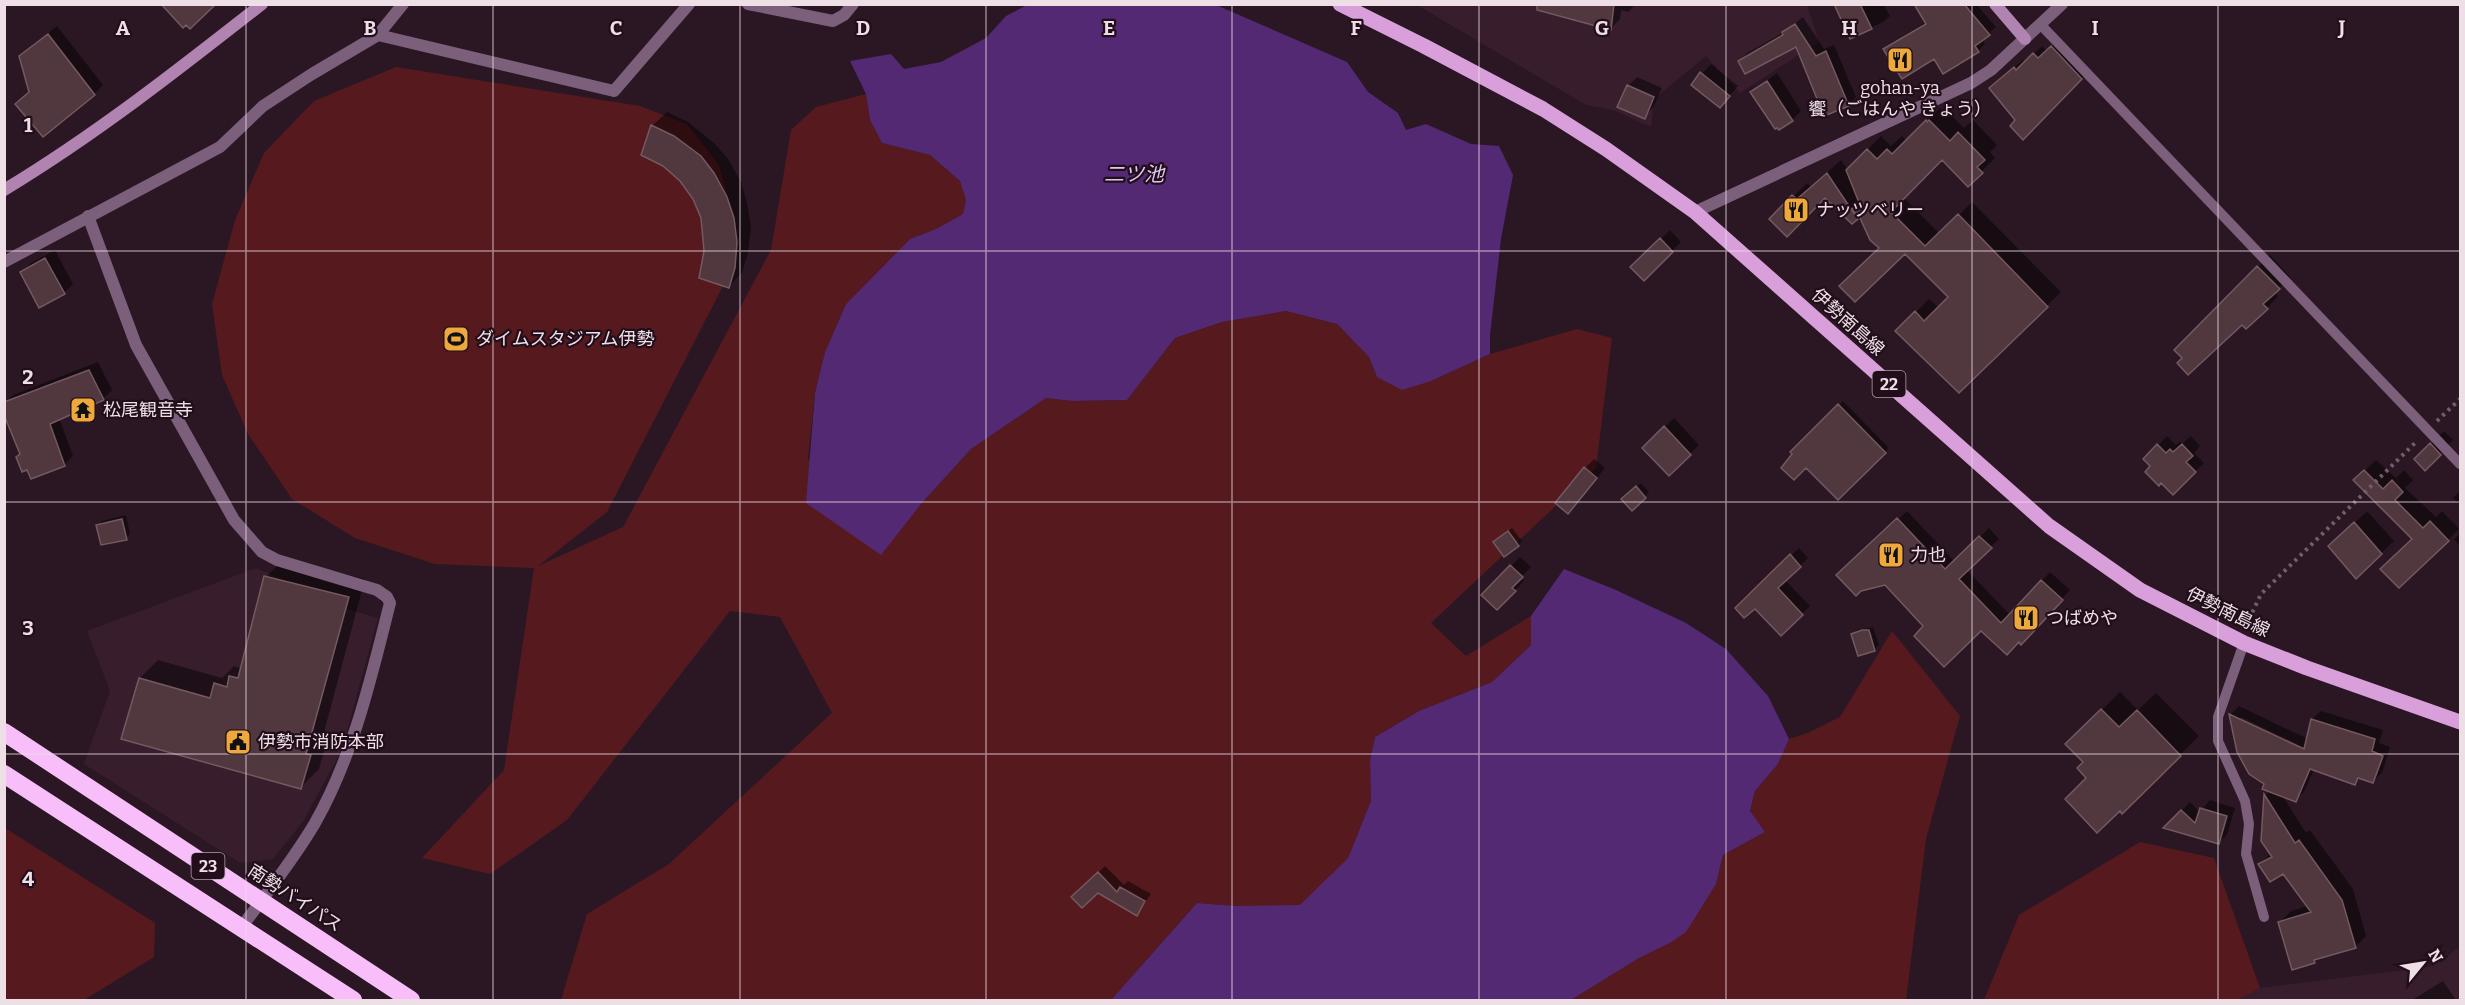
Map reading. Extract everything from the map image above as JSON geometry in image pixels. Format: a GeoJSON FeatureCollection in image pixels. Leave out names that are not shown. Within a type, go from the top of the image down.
{"type":"FeatureCollection","features":[{"type":"Feature","properties":{"kind":"highway","name":"南勢バイパス"},"geometry":{"type":"LineString","coordinates":[[4,732],[411,1000]]}},
{"type":"Feature","properties":{"kind":"highway","name":"23"},"geometry":{"type":"LineString","coordinates":[[4,774],[353,1000]]}},
{"type":"Feature","properties":{"kind":"main road","name":"伊勢南島線"},"geometry":{"type":"LineString","coordinates":[[1340,4],[1543,109],[1606,149],[1695,212],[2049,526],[2140,590],[2242,642],[2307,668],[2460,722]]}},
{"type":"Feature","properties":{"kind":"street"},"geometry":{"type":"LineString","coordinates":[[4,190],[123,111],[262,4]]}},
{"type":"Feature","properties":{"kind":"street"},"geometry":{"type":"LineString","coordinates":[[4,262],[220,147],[263,106],[378,35],[403,4]]}},
{"type":"Feature","properties":{"kind":"street"},"geometry":{"type":"LineString","coordinates":[[378,35],[614,91],[689,4]]}},
{"type":"Feature","properties":{"kind":"street"},"geometry":{"type":"LineString","coordinates":[[748,4],[833,21],[844,15],[853,4]]}},
{"type":"Feature","properties":{"kind":"street"},"geometry":{"type":"LineString","coordinates":[[1995,4],[2025,39]]}},
{"type":"Feature","properties":{"kind":"street"},"geometry":{"type":"LineString","coordinates":[[1695,212],[1971,83],[1991,70],[2062,4]]}},
{"type":"Feature","properties":{"kind":"street"},"geometry":{"type":"LineString","coordinates":[[88,216],[136,345],[234,520],[262,552],[277,560],[378,590],[387,597],[390,603],[362,714],[352,743],[315,823],[241,928]]}},
{"type":"Feature","properties":{"kind":"lane"},"geometry":{"type":"LineString","coordinates":[[2040,24],[2460,464]]}},
{"type":"Feature","properties":{"kind":"lane"},"geometry":{"type":"LineString","coordinates":[[2242,642],[2218,717],[2218,741],[2245,801],[2249,824],[2246,854],[2264,917]]}},
{"type":"Feature","properties":{"kind":"path"},"geometry":{"type":"LineString","coordinates":[[2242,642],[2261,594],[2460,399]]}},
{"type":"Feature","properties":{"kind":"shaded area"},"geometry":{"type":"Polygon","coordinates":[[[1417,5],[1807,5],[1819,42],[1740,93],[1706,56],[1654,99],[1651,127],[1613,110],[1586,105],[1417,5]]]}},
{"type":"Feature","properties":{"kind":"shaded area"},"geometry":{"type":"Polygon","coordinates":[[[396,67],[640,106],[687,124],[719,165],[736,228],[725,282],[607,512],[538,566],[623,527],[771,250],[791,130],[816,107],[866,94],[870,120],[882,143],[930,155],[960,181],[966,200],[963,214],[936,229],[910,239],[846,304],[825,352],[815,393],[808,459],[921,504],[971,449],[1046,398],[1072,401],[1127,400],[1175,338],[1222,322],[1286,311],[1337,324],[1369,357],[1377,377],[1431,381],[1490,354],[1577,329],[1612,338],[1596,468],[1431,623],[1466,656],[1531,616],[1531,645],[1492,682],[1419,711],[1375,737],[1370,760],[1371,801],[1348,858],[1300,906],[1237,906],[1197,903],[1111,1000],[561,1000],[587,914],[669,864],[832,713],[780,617],[730,611],[567,820],[490,874],[422,858],[504,770],[534,568],[435,564],[355,538],[292,499],[248,434],[222,375],[212,304],[235,220],[264,153],[314,101],[396,67]]]}},
{"type":"Feature","properties":{"kind":"shaded area"},"geometry":{"type":"Polygon","coordinates":[[[256,568],[344,608],[378,618],[342,749],[304,820],[273,859],[240,863],[84,764],[110,691],[87,631],[256,568]]]}},
{"type":"Feature","properties":{"kind":"shaded area"},"geometry":{"type":"Polygon","coordinates":[[[1892,631],[1960,716],[1926,839],[1906,1000],[1571,1000],[1639,958],[1670,943],[1716,884],[1723,855],[1765,832],[1750,812],[1755,791],[1778,764],[1789,739],[1808,733],[1840,717],[1892,631]]]}},
{"type":"Feature","properties":{"kind":"shaded area"},"geometry":{"type":"Polygon","coordinates":[[[5,828],[155,923],[154,957],[84,1000],[5,1000],[5,828]]]}},
{"type":"Feature","properties":{"kind":"shaded area"},"geometry":{"type":"Polygon","coordinates":[[[2140,842],[2214,858],[2260,988],[2239,1000],[1984,1000],[2019,915],[2140,842]]]}},
{"type":"Feature","properties":{"kind":"shaded area"},"geometry":{"type":"Polygon","coordinates":[[[2460,947],[2460,1000],[2239,1000],[2260,988],[2429,967],[2460,947]]]}},
{"type":"Feature","properties":{"kind":"water","name":"二ツ池"},"geometry":{"type":"Polygon","coordinates":[[[1029,4],[1216,5],[1347,62],[1368,92],[1398,113],[1406,130],[1426,124],[1471,144],[1499,146],[1513,175],[1501,239],[1490,335],[1490,354],[1431,381],[1402,390],[1377,377],[1369,357],[1337,324],[1286,311],[1222,322],[1175,338],[1127,400],[1072,401],[1046,398],[971,449],[921,504],[881,555],[806,503],[815,393],[825,352],[846,304],[910,239],[936,229],[963,214],[966,200],[960,181],[930,155],[882,143],[870,120],[866,94],[850,61],[891,54],[904,69],[941,62],[986,38],[1006,16],[1029,4]]]}},
{"type":"Feature","properties":{"kind":"water"},"geometry":{"type":"Polygon","coordinates":[[[1564,569],[1616,590],[1686,623],[1726,649],[1768,696],[1789,739],[1778,764],[1755,791],[1750,811],[1765,832],[1723,855],[1716,884],[1686,932],[1571,1000],[1111,1000],[1197,903],[1237,906],[1300,905],[1348,858],[1371,801],[1370,760],[1375,737],[1419,711],[1492,682],[1531,645],[1531,616],[1564,569]]]}},
{"type":"Feature","properties":{"kind":"building"},"geometry":{"type":"Polygon","coordinates":[[[161,4],[216,4],[190,29],[186,25],[183,28],[161,4]]]}},
{"type":"Feature","properties":{"kind":"building"},"geometry":{"type":"Polygon","coordinates":[[[1537,4],[1614,4],[1611,30],[1537,10],[1537,4]]]}},
{"type":"Feature","properties":{"kind":"building"},"geometry":{"type":"Polygon","coordinates":[[[1834,4],[1860,4],[1872,29],[1850,39],[1834,4]]]}},
{"type":"Feature","properties":{"kind":"building"},"geometry":{"type":"Polygon","coordinates":[[[1914,4],[1964,4],[1990,35],[1975,46],[1979,52],[1943,74],[1934,59],[1902,79],[1883,49],[1926,24],[1914,4]]]}},
{"type":"Feature","properties":{"kind":"building"},"geometry":{"type":"Polygon","coordinates":[[[1795,24],[1816,56],[1826,51],[1849,106],[1824,116],[1796,47],[1745,74],[1738,61],[1783,35],[1782,32],[1795,24]]]}},
{"type":"Feature","properties":{"kind":"building"},"geometry":{"type":"Polygon","coordinates":[[[48,34],[95,95],[43,137],[15,104],[29,92],[19,56],[48,34]]]}},
{"type":"Feature","properties":{"kind":"building"},"geometry":{"type":"Polygon","coordinates":[[[2051,46],[2082,79],[2023,140],[2010,126],[2015,120],[1989,88],[2014,67],[2016,70],[2033,53],[2038,58],[2051,46]]]}},
{"type":"Feature","properties":{"kind":"building"},"geometry":{"type":"Polygon","coordinates":[[[1700,72],[1730,96],[1720,108],[1691,85],[1700,72]]]}},
{"type":"Feature","properties":{"kind":"building"},"geometry":{"type":"Polygon","coordinates":[[[1767,81],[1793,121],[1779,130],[1775,129],[1750,92],[1767,81]]]}},
{"type":"Feature","properties":{"kind":"building"},"geometry":{"type":"Polygon","coordinates":[[[1627,85],[1654,97],[1645,119],[1617,107],[1627,85]]]}},
{"type":"Feature","properties":{"kind":"building"},"geometry":{"type":"Polygon","coordinates":[[[1926,120],[1927,122],[1929,120],[1950,141],[1958,132],[1985,160],[1977,167],[1983,173],[1968,187],[1942,160],[1891,212],[1925,246],[1958,214],[2048,307],[1959,393],[1895,331],[1915,311],[1924,321],[1948,297],[1905,254],[1855,302],[1839,286],[1879,248],[1870,240],[1860,218],[1851,209],[1860,205],[1846,170],[1867,149],[1877,159],[1887,149],[1892,154],[1926,120]]]}},
{"type":"Feature","properties":{"kind":"building"},"geometry":{"type":"Polygon","coordinates":[[[651,125],[674,136],[701,156],[714,173],[727,197],[734,218],[737,242],[735,268],[729,288],[699,278],[704,251],[701,218],[693,199],[680,181],[663,166],[641,155],[651,125]]]}},
{"type":"Feature","properties":{"kind":"building"},"geometry":{"type":"Polygon","coordinates":[[[1827,173],[1858,219],[1852,224],[1825,198],[1787,237],[1769,219],[1792,195],[1797,199],[1827,173]]]}},
{"type":"Feature","properties":{"kind":"building"},"geometry":{"type":"Polygon","coordinates":[[[1660,238],[1673,252],[1644,281],[1630,267],[1660,238]]]}},
{"type":"Feature","properties":{"kind":"building"},"geometry":{"type":"Polygon","coordinates":[[[45,258],[65,294],[39,308],[20,272],[45,258]]]}},
{"type":"Feature","properties":{"kind":"building"},"geometry":{"type":"Polygon","coordinates":[[[2257,266],[2280,289],[2263,304],[2268,309],[2246,329],[2242,325],[2188,375],[2177,363],[2182,358],[2174,350],[2257,266]]]}},
{"type":"Feature","properties":{"kind":"building"},"geometry":{"type":"Polygon","coordinates":[[[89,370],[104,400],[50,424],[65,466],[31,479],[27,470],[22,472],[16,457],[20,454],[4,415],[4,402],[89,370]]]}},
{"type":"Feature","properties":{"kind":"building"},"geometry":{"type":"Polygon","coordinates":[[[1838,404],[1886,453],[1838,500],[1806,468],[1794,480],[1781,468],[1792,454],[1790,452],[1838,404]]]}},
{"type":"Feature","properties":{"kind":"building"},"geometry":{"type":"Polygon","coordinates":[[[1664,426],[1691,455],[1669,476],[1642,448],[1664,426]]]}},
{"type":"Feature","properties":{"kind":"building"},"geometry":{"type":"Polygon","coordinates":[[[2430,443],[2441,455],[2425,471],[2414,459],[2430,443]]]}},
{"type":"Feature","properties":{"kind":"building"},"geometry":{"type":"Polygon","coordinates":[[[2157,444],[2166,453],[2170,449],[2173,452],[2182,444],[2193,456],[2186,462],[2196,472],[2173,495],[2161,483],[2159,486],[2145,472],[2150,466],[2143,459],[2157,444]]]}},
{"type":"Feature","properties":{"kind":"building"},"geometry":{"type":"Polygon","coordinates":[[[1584,467],[1597,478],[1568,514],[1555,503],[1584,467]]]}},
{"type":"Feature","properties":{"kind":"building"},"geometry":{"type":"Polygon","coordinates":[[[2364,470],[2383,489],[2392,480],[2403,492],[2395,500],[2423,528],[2430,521],[2449,541],[2399,588],[2380,569],[2412,539],[2353,480],[2364,470]]]}},
{"type":"Feature","properties":{"kind":"building"},"geometry":{"type":"Polygon","coordinates":[[[1636,486],[1646,498],[1632,511],[1621,499],[1636,486]]]}},
{"type":"Feature","properties":{"kind":"building"},"geometry":{"type":"Polygon","coordinates":[[[1897,518],[1945,569],[1979,536],[1992,548],[1959,579],[2001,623],[2041,580],[2063,600],[2021,645],[2019,642],[2007,655],[1981,631],[1944,667],[1914,636],[1923,626],[1885,585],[1861,591],[1856,596],[1836,575],[1897,518]]]}},
{"type":"Feature","properties":{"kind":"building"},"geometry":{"type":"Polygon","coordinates":[[[122,519],[127,540],[101,545],[96,525],[122,519]]]}},
{"type":"Feature","properties":{"kind":"building"},"geometry":{"type":"Polygon","coordinates":[[[2354,522],[2382,554],[2356,579],[2328,546],[2354,522]]]}},
{"type":"Feature","properties":{"kind":"building"},"geometry":{"type":"Polygon","coordinates":[[[1508,531],[1519,546],[1504,557],[1493,542],[1508,531]]]}},
{"type":"Feature","properties":{"kind":"building"},"geometry":{"type":"Polygon","coordinates":[[[1790,554],[1801,567],[1778,588],[1803,615],[1781,636],[1755,609],[1744,618],[1735,608],[1790,554]]]}},
{"type":"Feature","properties":{"kind":"building"},"geometry":{"type":"Polygon","coordinates":[[[1510,565],[1523,577],[1512,588],[1516,591],[1497,610],[1481,595],[1510,565]]]}},
{"type":"Feature","properties":{"kind":"building"},"geometry":{"type":"Polygon","coordinates":[[[264,576],[349,597],[306,754],[311,755],[301,789],[121,739],[139,678],[210,698],[214,683],[227,687],[229,676],[238,678],[264,576]]]}},
{"type":"Feature","properties":{"kind":"building"},"geometry":{"type":"Polygon","coordinates":[[[1869,630],[1875,651],[1858,656],[1851,634],[1869,630]]]}},
{"type":"Feature","properties":{"kind":"building"},"geometry":{"type":"Polygon","coordinates":[[[2101,709],[2119,727],[2137,710],[2181,756],[2122,814],[2120,811],[2097,833],[2065,799],[2086,778],[2077,768],[2083,762],[2065,744],[2101,709]]]}},
{"type":"Feature","properties":{"kind":"building"},"geometry":{"type":"Polygon","coordinates":[[[2229,714],[2304,749],[2311,719],[2375,739],[2372,751],[2383,756],[2373,783],[2358,778],[2355,785],[2310,769],[2296,802],[2262,789],[2264,784],[2249,774],[2237,752],[2229,714]]]}},
{"type":"Feature","properties":{"kind":"building"},"geometry":{"type":"Polygon","coordinates":[[[2264,794],[2295,843],[2299,840],[2342,900],[2356,948],[2314,960],[2315,963],[2292,970],[2278,922],[2311,912],[2283,874],[2270,882],[2258,864],[2272,857],[2261,841],[2264,794]]]}},
{"type":"Feature","properties":{"kind":"building"},"geometry":{"type":"Polygon","coordinates":[[[2200,808],[2227,816],[2219,844],[2163,828],[2181,810],[2195,823],[2200,808]]]}},
{"type":"Feature","properties":{"kind":"building"},"geometry":{"type":"Polygon","coordinates":[[[1098,872],[1117,892],[1120,887],[1145,901],[1137,916],[1098,893],[1082,908],[1071,897],[1098,872]]]}},
{"type":"Feature","properties":{"kind":"place","name":"gohan-ya 饗（ごはんや きょう）"},"geometry":{"type":"Point","coordinates":[1900,60]}},
{"type":"Feature","properties":{"kind":"place","name":"ナッツベリー"},"geometry":{"type":"Point","coordinates":[1796,210]}},
{"type":"Feature","properties":{"kind":"place","name":"ダイムスタジアム伊勢"},"geometry":{"type":"Point","coordinates":[456,339]}},
{"type":"Feature","properties":{"kind":"place","name":"松尾観音寺"},"geometry":{"type":"Point","coordinates":[83,410]}},
{"type":"Feature","properties":{"kind":"place","name":"力也"},"geometry":{"type":"Point","coordinates":[1891,555]}},
{"type":"Feature","properties":{"kind":"place","name":"つばめや"},"geometry":{"type":"Point","coordinates":[2026,618]}},
{"type":"Feature","properties":{"kind":"place","name":"伊勢市消防本部"},"geometry":{"type":"Point","coordinates":[238,742]}}]}
